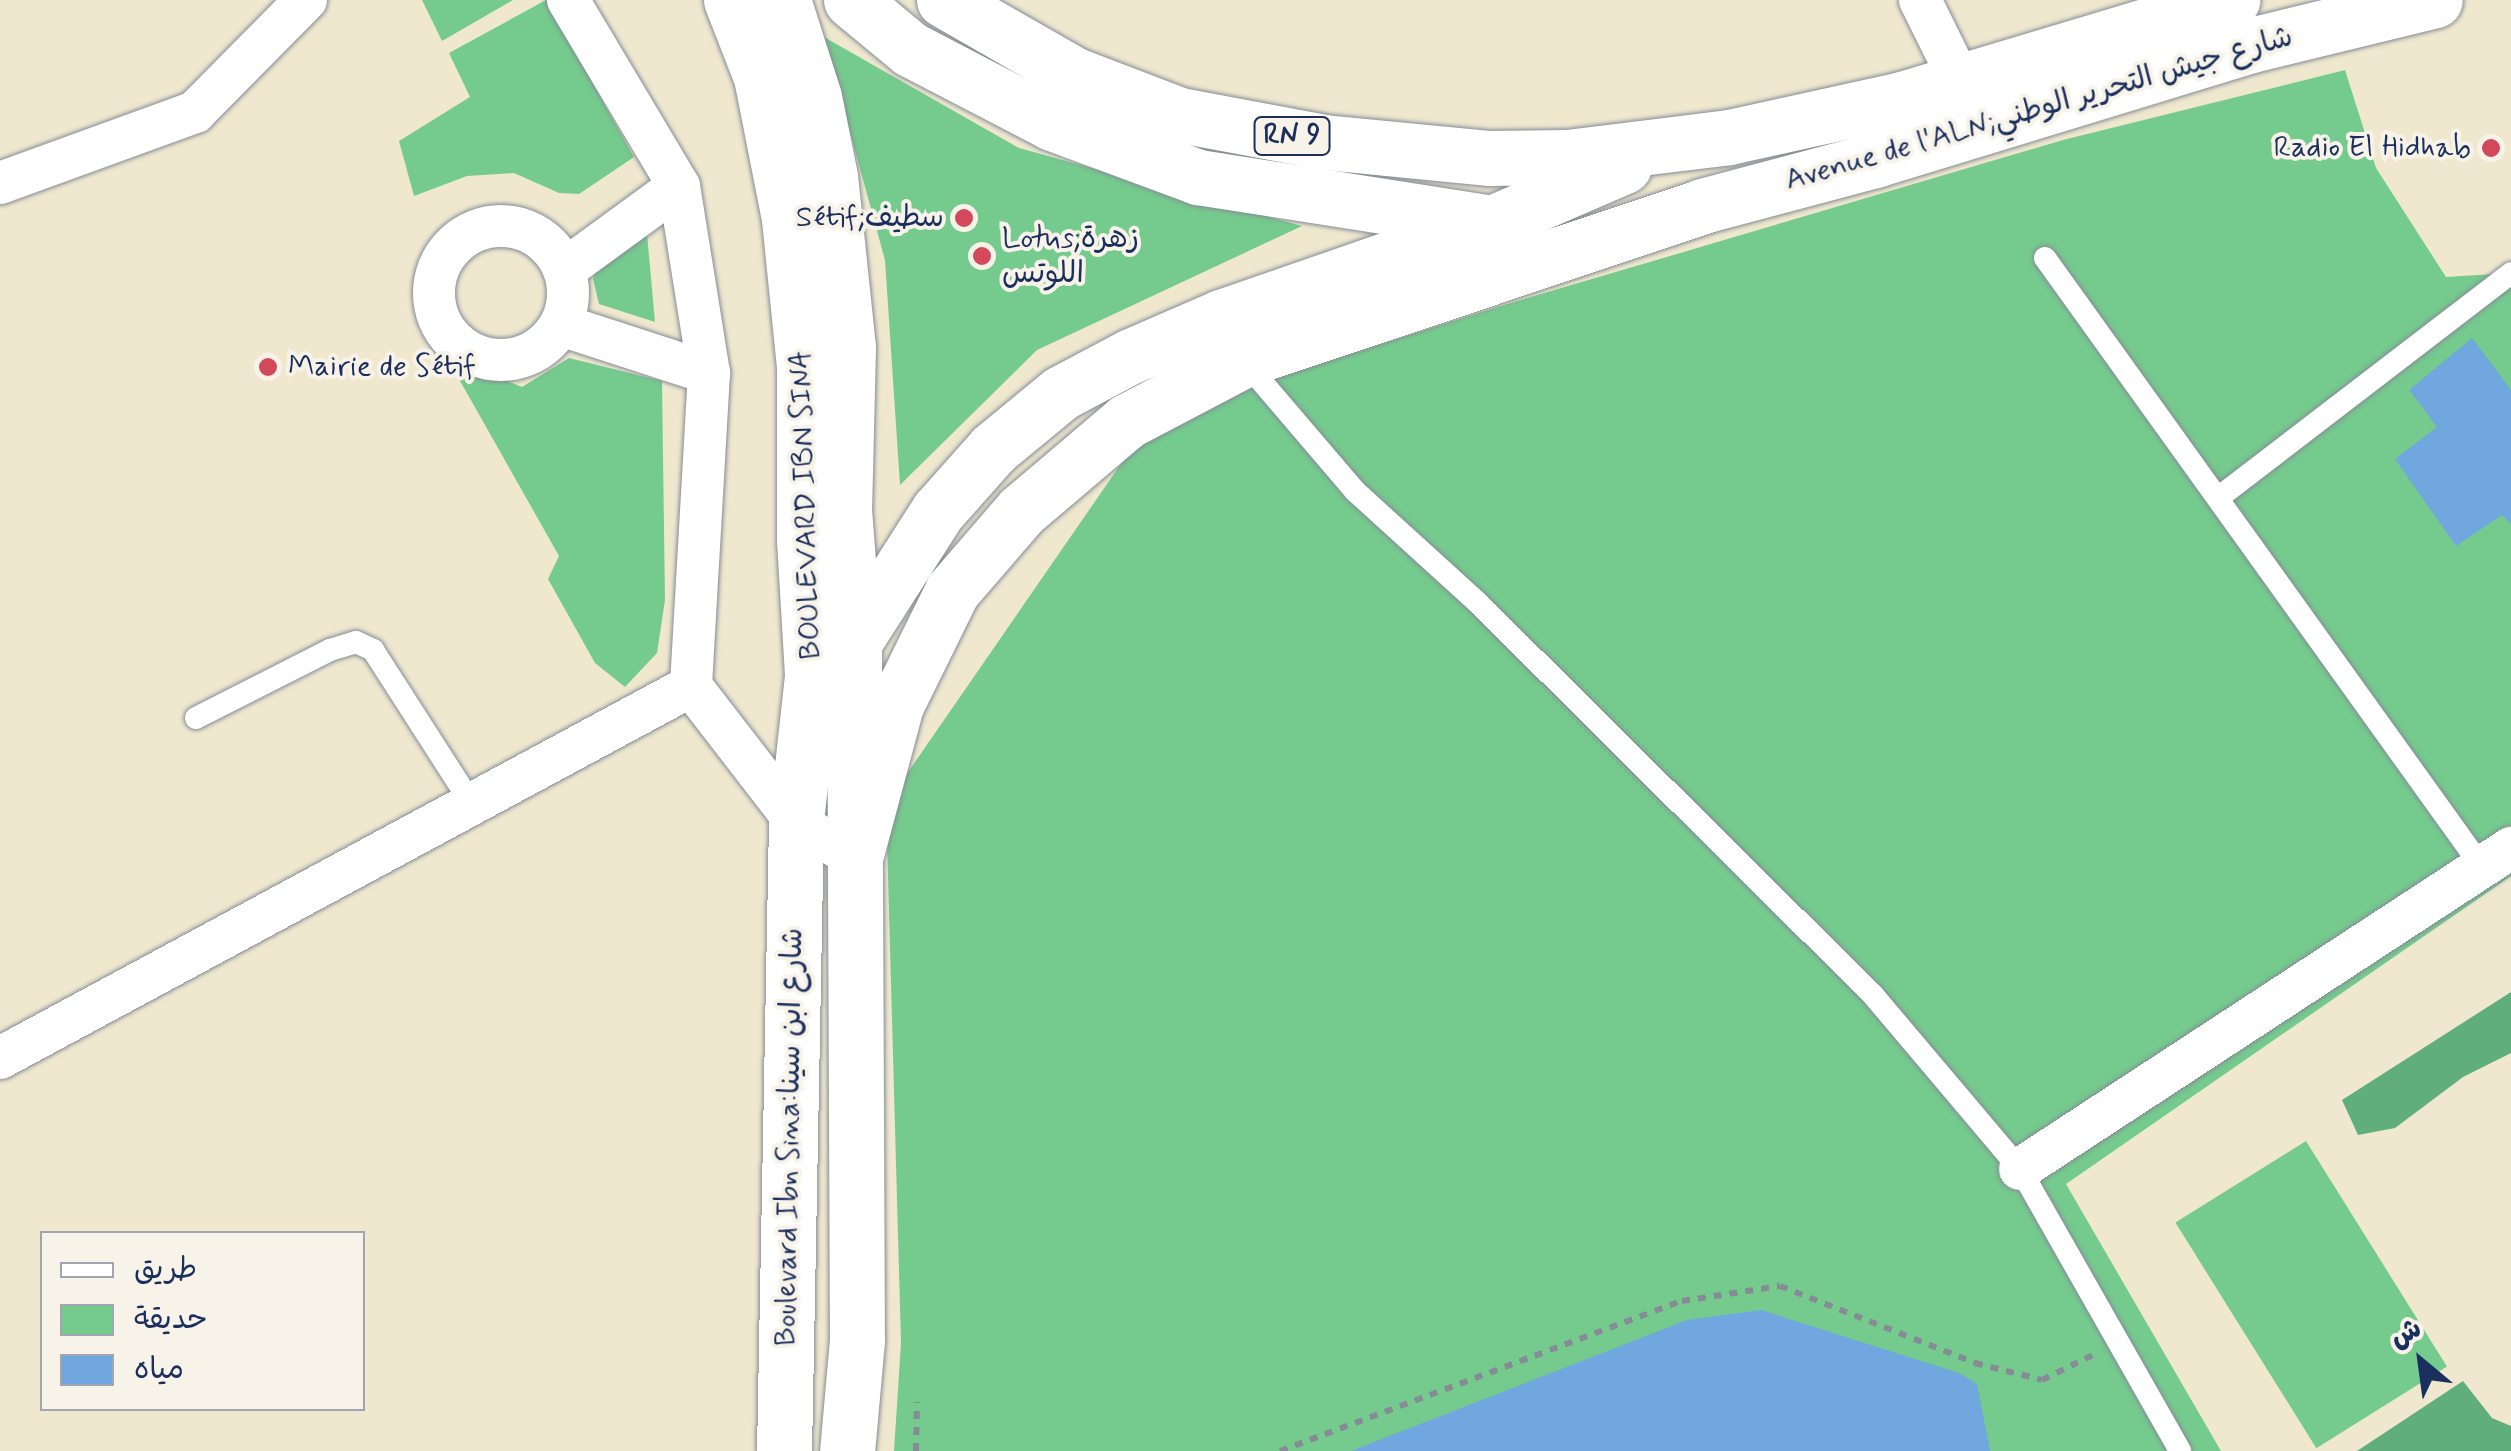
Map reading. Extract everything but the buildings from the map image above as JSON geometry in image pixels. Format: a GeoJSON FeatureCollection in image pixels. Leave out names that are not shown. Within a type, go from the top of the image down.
{"type":"FeatureCollection","features":[{"type":"Feature","properties":{"kind":"main road","name":"BOULEVARD IBN SINA"},"geometry":{"type":"LineString","coordinates":[[731,0],[764,94],[789,219],[804,366],[804,540],[812,676],[796,822]]}},
{"type":"Feature","properties":{"kind":"main road","name":"BOULEVARD IBN SINA"},"geometry":{"type":"LineString","coordinates":[[783,0],[814,97],[830,176],[848,348],[844,510],[854,636],[858,1340],[847,1451]]}},
{"type":"Feature","properties":{"kind":"main road","name":"RN 9"},"geometry":{"type":"LineString","coordinates":[[851,0],[910,48],[1052,122],[1198,177],[1492,224]]}},
{"type":"Feature","properties":{"kind":"main road","name":"RN 9"},"geometry":{"type":"LineString","coordinates":[[944,0],[1075,75],[1197,118],[1324,142],[1490,158],[1567,157],[1668,147]]}},
{"type":"Feature","properties":{"kind":"main road","name":"Avenue de l'ALN;شارع جيش التحرير الوطني"},"geometry":{"type":"LineString","coordinates":[[1668,147],[1902,99],[2233,0]]}},
{"type":"Feature","properties":{"kind":"main road","name":"Avenue de l'ALN;شارع جيش التحرير الوطني"},"geometry":{"type":"LineString","coordinates":[[1702,206],[1893,154],[2255,44],[2435,0]]}},
{"type":"Feature","properties":{"kind":"main road","name":"BOULEVARD IBN SINA"},"geometry":{"type":"LineString","coordinates":[[796,822],[814,750],[854,636],[938,511],[993,449],[1061,393],[1131,356],[1220,317],[1492,224],[1668,147]]}},
{"type":"Feature","properties":{"kind":"main road"},"geometry":{"type":"LineString","coordinates":[[1492,224],[1702,206]]}},
{"type":"Feature","properties":{"kind":"main road"},"geometry":{"type":"LineString","coordinates":[[856,858],[896,704],[952,590],[1021,510],[1127,421],[1243,360],[1702,206]]}},
{"type":"Feature","properties":{"kind":"main road","name":"Boulevard Ibn Sina:شارع ابن سينا"},"geometry":{"type":"LineString","coordinates":[[784,1451],[796,822]]}},
{"type":"Feature","properties":{"kind":"street"},"geometry":{"type":"LineString","coordinates":[[0,183],[195,112],[306,0]]}},
{"type":"Feature","properties":{"kind":"street"},"geometry":{"type":"LineString","coordinates":[[568,0],[679,186],[710,373],[692,686],[796,822],[856,858]]}},
{"type":"Feature","properties":{"kind":"street"},"geometry":{"type":"LineString","coordinates":[[1920,0],[1960,82]]}},
{"type":"Feature","properties":{"kind":"street"},"geometry":{"type":"LineString","coordinates":[[564,270],[679,186]]}},
{"type":"Feature","properties":{"kind":"street"},"geometry":{"type":"LineString","coordinates":[[491,227],[514,228],[535,235],[553,250],[564,270],[567,307],[560,325],[546,343],[528,356],[482,358],[462,349],[446,333],[436,312],[434,289],[439,267],[451,248],[469,234],[491,227]]}},
{"type":"Feature","properties":{"kind":"street"},"geometry":{"type":"LineString","coordinates":[[560,325],[710,373]]}},
{"type":"Feature","properties":{"kind":"street"},"geometry":{"type":"LineString","coordinates":[[0,1058],[692,686]]}},
{"type":"Feature","properties":{"kind":"street"},"geometry":{"type":"LineString","coordinates":[[2020,1169],[2496,858]]}},
{"type":"Feature","properties":{"kind":"lane"},"geometry":{"type":"LineString","coordinates":[[2045,258],[2218,498],[2496,858]]}},
{"type":"Feature","properties":{"kind":"lane"},"geometry":{"type":"LineString","coordinates":[[2218,498],[2511,273]]}},
{"type":"Feature","properties":{"kind":"lane"},"geometry":{"type":"LineString","coordinates":[[1243,360],[1354,491],[1477,602],[1874,995],[2020,1169],[2180,1451]]}},
{"type":"Feature","properties":{"kind":"lane"},"geometry":{"type":"LineString","coordinates":[[196,718],[330,650],[356,642],[373,650],[472,804]]}},
{"type":"Feature","properties":{"kind":"path"},"geometry":{"type":"LineString","coordinates":[[1280,1451],[1682,1302],[1780,1286],[1975,1363],[2042,1380],[2116,1344]]}},
{"type":"Feature","properties":{"kind":"path"},"geometry":{"type":"LineString","coordinates":[[916,1402],[916,1451]]}},
{"type":"Feature","properties":{"kind":"green space"},"geometry":{"type":"Polygon","coordinates":[[[422,0],[513,0],[442,41],[422,0]]]}},
{"type":"Feature","properties":{"kind":"green space"},"geometry":{"type":"Polygon","coordinates":[[[546,0],[634,157],[579,194],[559,193],[514,173],[467,176],[414,196],[399,141],[470,97],[449,53],[546,0]]]}},
{"type":"Feature","properties":{"kind":"green space"},"geometry":{"type":"Polygon","coordinates":[[[824,37],[1019,148],[1302,226],[1037,350],[900,485],[885,260],[824,37]]]}},
{"type":"Feature","properties":{"kind":"green space"},"geometry":{"type":"Polygon","coordinates":[[[2345,70],[2376,168],[2446,277],[2511,273],[2511,876],[2066,1184],[2221,1451],[894,1451],[901,1343],[886,804],[1154,416],[1504,305],[2063,140],[2345,70]]]}},
{"type":"Feature","properties":{"kind":"green space"},"geometry":{"type":"Polygon","coordinates":[[[646,223],[655,322],[599,304],[593,279],[598,259],[646,223]]]}},
{"type":"Feature","properties":{"kind":"green space"},"geometry":{"type":"Polygon","coordinates":[[[446,356],[522,387],[569,358],[662,381],[665,600],[657,653],[625,687],[595,663],[548,579],[559,556],[446,356]]]}},
{"type":"Feature","properties":{"kind":"green space"},"geometry":{"type":"Polygon","coordinates":[[[2511,992],[2511,1053],[2463,1077],[2395,1128],[2358,1135],[2342,1100],[2511,992]]]}},
{"type":"Feature","properties":{"kind":"green space"},"geometry":{"type":"Polygon","coordinates":[[[2306,1141],[2447,1367],[2316,1448],[2175,1223],[2306,1141]]]}},
{"type":"Feature","properties":{"kind":"green space"},"geometry":{"type":"Polygon","coordinates":[[[2463,1381],[2492,1418],[2511,1426],[2511,1451],[2357,1451],[2463,1381]]]}},
{"type":"Feature","properties":{"kind":"water"},"geometry":{"type":"Polygon","coordinates":[[[2472,338],[2511,390],[2511,524],[2502,515],[2456,546],[2395,459],[2437,427],[2409,390],[2472,338]]]}},
{"type":"Feature","properties":{"kind":"water"},"geometry":{"type":"Polygon","coordinates":[[[1761,1310],[1959,1373],[1977,1384],[1990,1451],[1351,1451],[1687,1320],[1761,1310]]]}},
{"type":"Feature","properties":{"kind":"place","name":"Radio El Hidhab"},"geometry":{"type":"Point","coordinates":[2491,148]}},
{"type":"Feature","properties":{"kind":"place","name":"Sétif;سطيف"},"geometry":{"type":"Point","coordinates":[964,218]}},
{"type":"Feature","properties":{"kind":"place","name":"Lotus;زهرة اللوتس"},"geometry":{"type":"Point","coordinates":[982,256]}},
{"type":"Feature","properties":{"kind":"place","name":"Mairie de Sétif"},"geometry":{"type":"Point","coordinates":[268,367]}}]}
